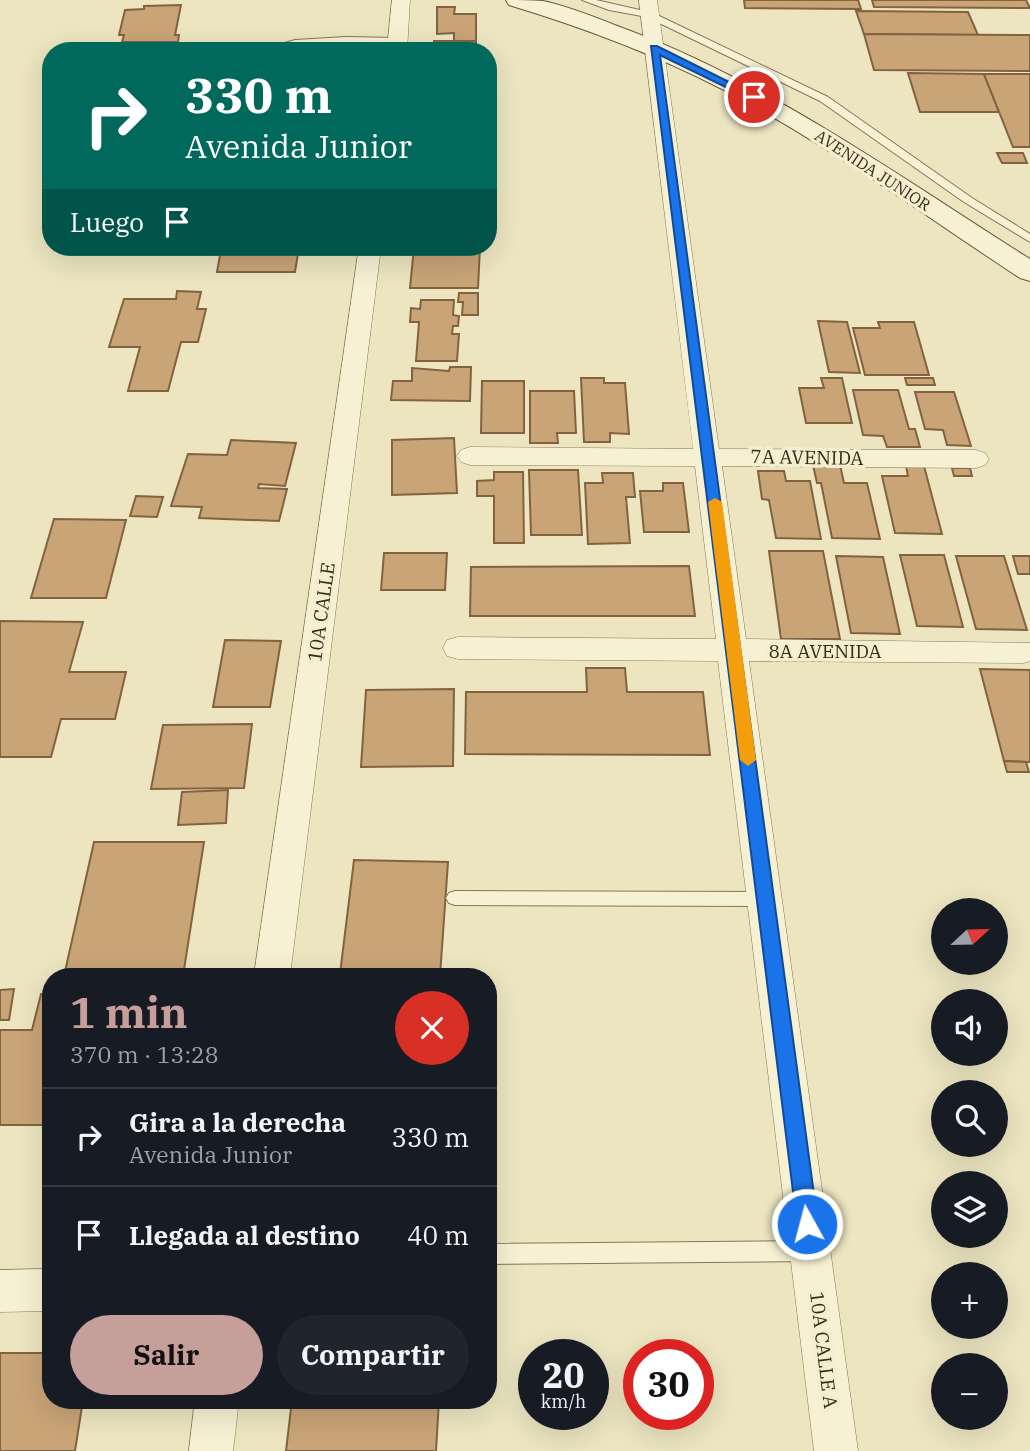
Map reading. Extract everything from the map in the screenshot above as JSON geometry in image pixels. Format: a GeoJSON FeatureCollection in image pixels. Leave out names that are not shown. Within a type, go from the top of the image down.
{"type":"FeatureCollection","features":[{"type":"Feature","properties":{"kind":"main road","name":"AVENIDA JUNIOR"},"geometry":{"type":"LineString","coordinates":[[517,0],[570,16],[654,48],[731,84],[1018,257],[1030,272]]}},
{"type":"Feature","properties":{"kind":"street"},"geometry":{"type":"LineString","coordinates":[[398,42],[401,0]]}},
{"type":"Feature","properties":{"kind":"street","name":"10A CALLE A"},"geometry":{"type":"LineString","coordinates":[[649,8],[836,1451]]}},
{"type":"Feature","properties":{"kind":"street","name":"10A CALLE"},"geometry":{"type":"LineString","coordinates":[[273,968],[369,256]]}},
{"type":"Feature","properties":{"kind":"street","name":"7A AVENIDA"},"geometry":{"type":"LineString","coordinates":[[470,456],[976,459]]}},
{"type":"Feature","properties":{"kind":"street","name":"8A AVENIDA"},"geometry":{"type":"LineString","coordinates":[[458,648],[1024,652]]}},
{"type":"Feature","properties":{"kind":"street"},"geometry":{"type":"LineString","coordinates":[[0,1292],[42,1290]]}},
{"type":"Feature","properties":{"kind":"street"},"geometry":{"type":"LineString","coordinates":[[211,1451],[216,1409]]}},
{"type":"Feature","properties":{"kind":"lane"},"geometry":{"type":"LineString","coordinates":[[587,0],[612,8],[649,8],[824,99],[968,200],[1030,239]]}},
{"type":"Feature","properties":{"kind":"lane"},"geometry":{"type":"LineString","coordinates":[[303,42],[349,39],[370,42]]}},
{"type":"Feature","properties":{"kind":"lane"},"geometry":{"type":"LineString","coordinates":[[455,898],[766,899]]}},
{"type":"Feature","properties":{"kind":"lane"},"geometry":{"type":"LineString","coordinates":[[497,1254],[811,1251]]}},
{"type":"Feature","properties":{"kind":"building"},"geometry":{"type":"Polygon","coordinates":[[[744,0],[858,0],[861,9],[745,8],[744,0]]]}},
{"type":"Feature","properties":{"kind":"building"},"geometry":{"type":"Polygon","coordinates":[[[872,0],[1026,0],[1030,8],[874,7],[872,0]]]}},
{"type":"Feature","properties":{"kind":"building"},"geometry":{"type":"Polygon","coordinates":[[[181,5],[175,35],[179,35],[178,42],[122,42],[124,35],[119,35],[125,10],[144,9],[144,6],[181,5]]]}},
{"type":"Feature","properties":{"kind":"building"},"geometry":{"type":"Polygon","coordinates":[[[437,7],[455,7],[454,14],[476,14],[476,41],[454,41],[454,33],[437,34],[437,7]]]}},
{"type":"Feature","properties":{"kind":"building"},"geometry":{"type":"Polygon","coordinates":[[[856,11],[968,12],[978,35],[864,34],[856,11]]]}},
{"type":"Feature","properties":{"kind":"building"},"geometry":{"type":"Polygon","coordinates":[[[864,34],[1030,35],[1030,71],[874,70],[864,34]]]}},
{"type":"Feature","properties":{"kind":"building"},"geometry":{"type":"Polygon","coordinates":[[[434,41],[476,41],[476,42],[434,41]]]}},
{"type":"Feature","properties":{"kind":"building"},"geometry":{"type":"Polygon","coordinates":[[[908,73],[984,74],[999,112],[920,112],[908,73]]]}},
{"type":"Feature","properties":{"kind":"building"},"geometry":{"type":"Polygon","coordinates":[[[984,74],[1030,74],[1030,147],[1013,147],[984,74]]]}},
{"type":"Feature","properties":{"kind":"building"},"geometry":{"type":"Polygon","coordinates":[[[997,153],[1023,153],[1027,163],[1002,163],[997,153]]]}},
{"type":"Feature","properties":{"kind":"building"},"geometry":{"type":"Polygon","coordinates":[[[220,256],[298,256],[295,272],[217,272],[220,256]]]}},
{"type":"Feature","properties":{"kind":"building"},"geometry":{"type":"Polygon","coordinates":[[[413,256],[480,256],[478,288],[410,288],[413,256]]]}},
{"type":"Feature","properties":{"kind":"building"},"geometry":{"type":"Polygon","coordinates":[[[177,291],[201,292],[197,309],[206,309],[198,342],[181,342],[168,391],[128,391],[140,347],[109,347],[124,299],[176,299],[177,291]]]}},
{"type":"Feature","properties":{"kind":"building"},"geometry":{"type":"Polygon","coordinates":[[[459,293],[478,293],[478,315],[462,315],[463,302],[458,302],[459,293]]]}},
{"type":"Feature","properties":{"kind":"building"},"geometry":{"type":"Polygon","coordinates":[[[421,300],[454,300],[453,315],[459,316],[458,326],[453,326],[452,334],[459,334],[457,361],[416,361],[419,322],[410,322],[411,308],[420,309],[421,300]]]}},
{"type":"Feature","properties":{"kind":"building"},"geometry":{"type":"Polygon","coordinates":[[[818,321],[847,322],[860,373],[829,372],[818,321]]]}},
{"type":"Feature","properties":{"kind":"building"},"geometry":{"type":"Polygon","coordinates":[[[878,322],[914,322],[929,375],[865,375],[853,328],[880,328],[878,322]]]}},
{"type":"Feature","properties":{"kind":"building"},"geometry":{"type":"Polygon","coordinates":[[[450,367],[471,367],[470,401],[391,400],[393,381],[412,381],[412,368],[449,371],[450,367]]]}},
{"type":"Feature","properties":{"kind":"building"},"geometry":{"type":"Polygon","coordinates":[[[581,378],[604,378],[604,383],[625,383],[629,434],[610,433],[610,442],[584,442],[581,378]]]}},
{"type":"Feature","properties":{"kind":"building"},"geometry":{"type":"Polygon","coordinates":[[[821,378],[842,378],[852,423],[806,423],[799,388],[824,388],[821,378]]]}},
{"type":"Feature","properties":{"kind":"building"},"geometry":{"type":"Polygon","coordinates":[[[905,378],[933,378],[935,385],[907,385],[905,378]]]}},
{"type":"Feature","properties":{"kind":"building"},"geometry":{"type":"Polygon","coordinates":[[[482,381],[524,381],[524,433],[481,433],[482,381]]]}},
{"type":"Feature","properties":{"kind":"building"},"geometry":{"type":"Polygon","coordinates":[[[853,390],[898,390],[909,429],[915,429],[920,447],[887,447],[883,436],[863,435],[853,390]]]}},
{"type":"Feature","properties":{"kind":"building"},"geometry":{"type":"Polygon","coordinates":[[[530,391],[574,391],[576,433],[557,433],[558,443],[530,443],[530,391]]]}},
{"type":"Feature","properties":{"kind":"building"},"geometry":{"type":"Polygon","coordinates":[[[915,392],[954,392],[971,446],[947,445],[943,430],[925,429],[915,392]]]}},
{"type":"Feature","properties":{"kind":"building"},"geometry":{"type":"Polygon","coordinates":[[[454,438],[457,493],[392,495],[392,440],[454,438]]]}},
{"type":"Feature","properties":{"kind":"building"},"geometry":{"type":"Polygon","coordinates":[[[231,440],[296,443],[285,486],[259,484],[258,488],[287,489],[279,521],[199,518],[202,507],[171,506],[188,454],[227,455],[231,440]]]}},
{"type":"Feature","properties":{"kind":"building"},"geometry":{"type":"Polygon","coordinates":[[[813,465],[840,465],[844,483],[867,483],[880,539],[832,538],[821,483],[817,483],[813,465]]]}},
{"type":"Feature","properties":{"kind":"building"},"geometry":{"type":"Polygon","coordinates":[[[906,466],[924,466],[942,534],[895,533],[882,476],[908,476],[906,466]]]}},
{"type":"Feature","properties":{"kind":"building"},"geometry":{"type":"Polygon","coordinates":[[[952,468],[970,468],[972,476],[954,476],[952,468]]]}},
{"type":"Feature","properties":{"kind":"building"},"geometry":{"type":"Polygon","coordinates":[[[529,470],[578,470],[582,535],[531,535],[529,470]]]}},
{"type":"Feature","properties":{"kind":"building"},"geometry":{"type":"Polygon","coordinates":[[[758,471],[784,471],[786,481],[810,481],[821,539],[776,538],[769,500],[762,499],[758,471]]]}},
{"type":"Feature","properties":{"kind":"building"},"geometry":{"type":"Polygon","coordinates":[[[494,472],[523,472],[524,543],[494,543],[494,496],[477,496],[477,481],[494,480],[494,472]]]}},
{"type":"Feature","properties":{"kind":"building"},"geometry":{"type":"Polygon","coordinates":[[[602,473],[633,473],[635,497],[626,497],[630,543],[588,544],[585,483],[603,483],[602,473]]]}},
{"type":"Feature","properties":{"kind":"building"},"geometry":{"type":"Polygon","coordinates":[[[663,483],[683,483],[689,532],[644,532],[640,491],[663,491],[663,483]]]}},
{"type":"Feature","properties":{"kind":"building"},"geometry":{"type":"Polygon","coordinates":[[[136,496],[163,497],[157,517],[130,516],[136,496]]]}},
{"type":"Feature","properties":{"kind":"building"},"geometry":{"type":"Polygon","coordinates":[[[54,519],[126,520],[106,598],[31,598],[54,519]]]}},
{"type":"Feature","properties":{"kind":"building"},"geometry":{"type":"Polygon","coordinates":[[[769,551],[823,551],[840,639],[781,639],[769,551]]]}},
{"type":"Feature","properties":{"kind":"building"},"geometry":{"type":"Polygon","coordinates":[[[384,553],[447,553],[445,590],[381,590],[384,553]]]}},
{"type":"Feature","properties":{"kind":"building"},"geometry":{"type":"Polygon","coordinates":[[[900,555],[944,555],[963,627],[917,626],[900,555]]]}},
{"type":"Feature","properties":{"kind":"building"},"geometry":{"type":"Polygon","coordinates":[[[836,556],[883,557],[900,634],[851,633],[836,556]]]}},
{"type":"Feature","properties":{"kind":"building"},"geometry":{"type":"Polygon","coordinates":[[[956,556],[1004,556],[1027,630],[976,629],[956,556]]]}},
{"type":"Feature","properties":{"kind":"building"},"geometry":{"type":"Polygon","coordinates":[[[1013,556],[1030,556],[1030,574],[1018,574],[1013,556]]]}},
{"type":"Feature","properties":{"kind":"building"},"geometry":{"type":"Polygon","coordinates":[[[689,566],[695,616],[470,616],[471,567],[689,566]]]}},
{"type":"Feature","properties":{"kind":"building"},"geometry":{"type":"Polygon","coordinates":[[[0,621],[83,622],[69,672],[126,672],[115,719],[61,719],[51,757],[0,757],[0,621]]]}},
{"type":"Feature","properties":{"kind":"building"},"geometry":{"type":"Polygon","coordinates":[[[225,640],[281,641],[270,707],[213,707],[225,640]]]}},
{"type":"Feature","properties":{"kind":"building"},"geometry":{"type":"Polygon","coordinates":[[[586,668],[625,668],[627,692],[703,692],[710,755],[465,754],[466,692],[587,692],[586,668]]]}},
{"type":"Feature","properties":{"kind":"building"},"geometry":{"type":"Polygon","coordinates":[[[980,669],[1030,670],[1030,762],[1004,761],[980,669]]]}},
{"type":"Feature","properties":{"kind":"building"},"geometry":{"type":"Polygon","coordinates":[[[454,689],[453,766],[361,767],[366,690],[454,689]]]}},
{"type":"Feature","properties":{"kind":"building"},"geometry":{"type":"Polygon","coordinates":[[[252,724],[244,788],[151,789],[163,725],[252,724]]]}},
{"type":"Feature","properties":{"kind":"building"},"geometry":{"type":"Polygon","coordinates":[[[1004,761],[1026,762],[1029,772],[1007,772],[1004,761]]]}},
{"type":"Feature","properties":{"kind":"building"},"geometry":{"type":"Polygon","coordinates":[[[228,790],[226,823],[178,825],[182,792],[228,790]]]}},
{"type":"Feature","properties":{"kind":"building"},"geometry":{"type":"Polygon","coordinates":[[[94,842],[204,842],[184,968],[66,968],[94,842]]]}},
{"type":"Feature","properties":{"kind":"building"},"geometry":{"type":"Polygon","coordinates":[[[354,860],[448,862],[441,968],[341,968],[354,860]]]}},
{"type":"Feature","properties":{"kind":"building"},"geometry":{"type":"Polygon","coordinates":[[[14,989],[9,1020],[0,1020],[0,990],[14,989]]]}},
{"type":"Feature","properties":{"kind":"building"},"geometry":{"type":"Polygon","coordinates":[[[42,994],[42,1125],[0,1125],[0,1030],[32,1030],[42,994]]]}},
{"type":"Feature","properties":{"kind":"building"},"geometry":{"type":"Polygon","coordinates":[[[0,1353],[42,1353],[42,1409],[82,1409],[75,1451],[0,1451],[0,1353]]]}},
{"type":"Feature","properties":{"kind":"building"},"geometry":{"type":"Polygon","coordinates":[[[291,1409],[438,1409],[436,1451],[286,1451],[291,1409]]]}},
{"type":"Feature","properties":{"kind":"slow traffic"},"geometry":{"type":"LineString","coordinates":[[715,502],[748,760]]}},
{"type":"Feature","properties":{"kind":"route"},"geometry":{"type":"LineString","coordinates":[[754,97],[654,48],[713,484],[807,1224]]}}]}
